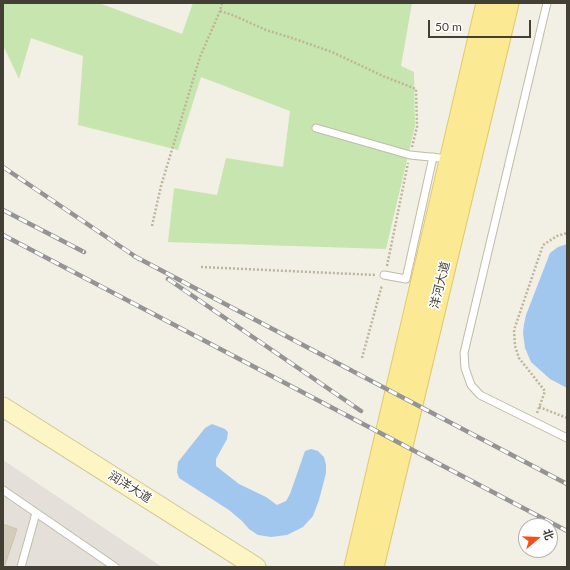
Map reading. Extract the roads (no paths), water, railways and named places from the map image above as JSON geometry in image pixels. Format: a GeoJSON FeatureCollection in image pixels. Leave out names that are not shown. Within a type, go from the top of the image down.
{"type":"FeatureCollection","features":[{"type":"Feature","properties":{"kind":"main road","name":"洋河大道"},"geometry":{"type":"LineString","coordinates":[[355,567],[442,158],[487,3]]}},
{"type":"Feature","properties":{"kind":"main road","name":"洋河大道"},"geometry":{"type":"LineString","coordinates":[[373,567],[508,3]]}},
{"type":"Feature","properties":{"kind":"street","name":"润洋大道"},"geometry":{"type":"LineString","coordinates":[[3,407],[256,567]]}},
{"type":"Feature","properties":{"kind":"lane"},"geometry":{"type":"LineString","coordinates":[[547,3],[464,353],[466,368],[471,385],[480,395],[567,438]]}},
{"type":"Feature","properties":{"kind":"lane"},"geometry":{"type":"LineString","coordinates":[[316,128],[410,155],[442,158],[406,279],[384,275]]}},
{"type":"Feature","properties":{"kind":"lane"},"geometry":{"type":"LineString","coordinates":[[3,490],[114,567]]}},
{"type":"Feature","properties":{"kind":"lane"},"geometry":{"type":"LineString","coordinates":[[21,567],[36,513]]}},
{"type":"Feature","properties":{"kind":"water"},"geometry":{"type":"Polygon","coordinates":[[[567,244],[567,388],[550,379],[531,362],[525,348],[523,333],[526,315],[550,253],[558,247],[567,244]]]}},
{"type":"Feature","properties":{"kind":"water"},"geometry":{"type":"Polygon","coordinates":[[[212,424],[225,429],[228,432],[227,439],[216,459],[216,466],[239,484],[266,497],[277,505],[286,501],[290,494],[305,451],[311,449],[318,451],[324,457],[326,473],[319,500],[313,516],[303,527],[287,535],[271,537],[258,535],[249,529],[229,510],[179,478],[177,472],[178,462],[205,428],[212,424]]]}},
{"type":"Feature","properties":{"kind":"railway"},"geometry":{"type":"LineString","coordinates":[[3,167],[139,259]]}},
{"type":"Feature","properties":{"kind":"railway"},"geometry":{"type":"LineString","coordinates":[[3,210],[84,252]]}},
{"type":"Feature","properties":{"kind":"railway"},"geometry":{"type":"LineString","coordinates":[[3,235],[567,531]]}},
{"type":"Feature","properties":{"kind":"railway"},"geometry":{"type":"LineString","coordinates":[[134,256],[567,484]]}},
{"type":"Feature","properties":{"kind":"railway"},"geometry":{"type":"LineString","coordinates":[[168,279],[361,411]]}}]}
